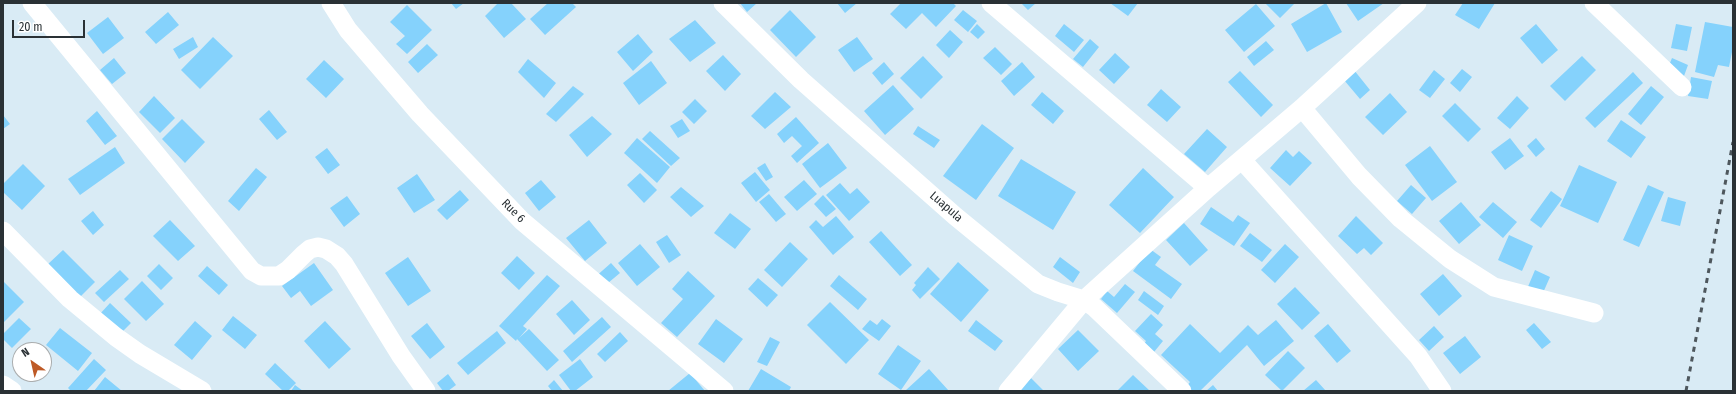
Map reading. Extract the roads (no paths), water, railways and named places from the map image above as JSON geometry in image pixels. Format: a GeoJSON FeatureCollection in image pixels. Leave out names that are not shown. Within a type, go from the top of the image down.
{"type":"FeatureCollection","features":[{"type":"Feature","properties":{"kind":"street"},"geometry":{"type":"LineString","coordinates":[[32,3],[252,271],[261,276],[278,276],[288,270],[304,254],[318,247],[337,256],[344,264],[401,356],[426,391]]}},
{"type":"Feature","properties":{"kind":"street","name":"Rue 6"},"geometry":{"type":"LineString","coordinates":[[331,3],[348,30],[415,108],[522,221],[724,391]]}},
{"type":"Feature","properties":{"kind":"street","name":"Luapula"},"geometry":{"type":"LineString","coordinates":[[723,3],[801,80],[955,216],[1038,284],[1053,291],[1084,300],[1094,307],[1182,391]]}},
{"type":"Feature","properties":{"kind":"street"},"geometry":{"type":"LineString","coordinates":[[991,3],[1208,188]]}},
{"type":"Feature","properties":{"kind":"street"},"geometry":{"type":"LineString","coordinates":[[1008,391],[1084,300],[1208,188],[1302,108],[1417,3]]}},
{"type":"Feature","properties":{"kind":"street"},"geometry":{"type":"LineString","coordinates":[[1594,3],[1682,87]]}},
{"type":"Feature","properties":{"kind":"street"},"geometry":{"type":"LineString","coordinates":[[1302,108],[1359,176],[1401,219],[1450,259],[1494,287],[1594,313]]}},
{"type":"Feature","properties":{"kind":"street"},"geometry":{"type":"LineString","coordinates":[[1242,160],[1418,356],[1442,391]]}},
{"type":"Feature","properties":{"kind":"street"},"geometry":{"type":"LineString","coordinates":[[3,231],[70,299],[116,337],[140,354],[202,391]]}},
{"type":"Feature","properties":{"kind":"street"},"geometry":{"type":"LineString","coordinates":[[3,385],[12,391]]}},
{"type":"Feature","properties":{"kind":"railway"},"geometry":{"type":"LineString","coordinates":[[1686,391],[1733,142]]}}]}
